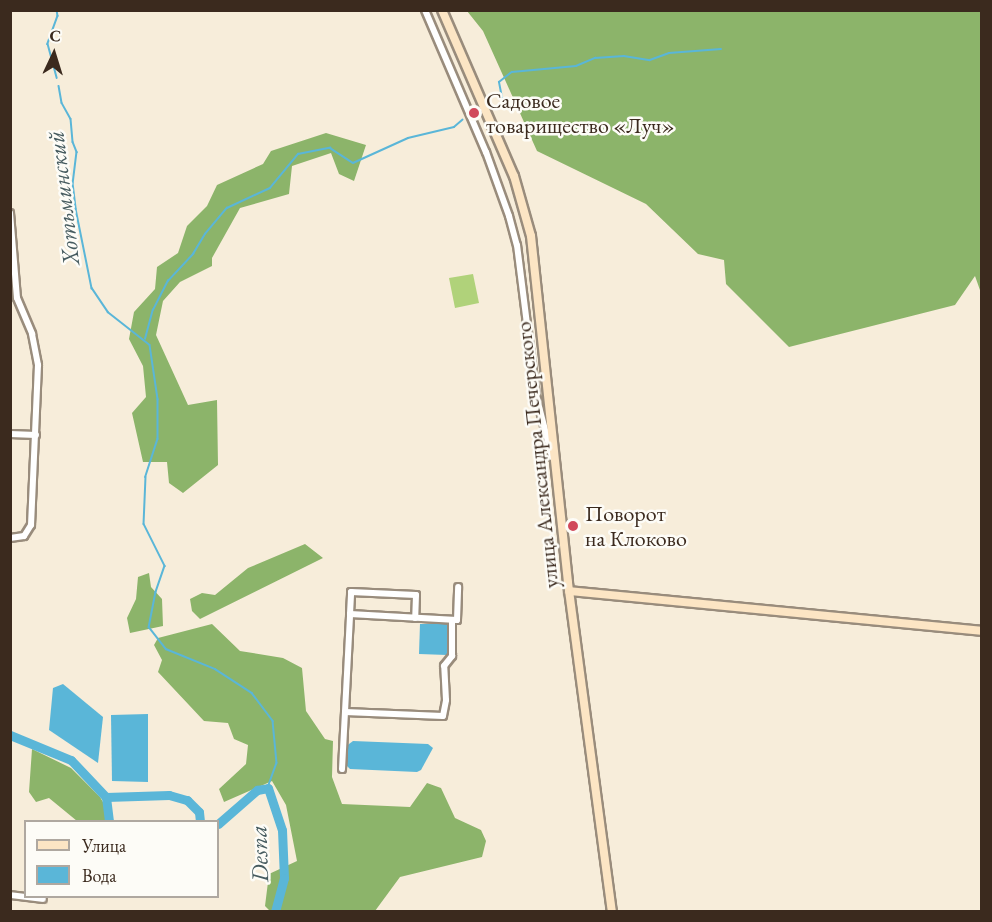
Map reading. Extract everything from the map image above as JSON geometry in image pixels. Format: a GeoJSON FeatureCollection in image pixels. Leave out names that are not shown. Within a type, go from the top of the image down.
{"type":"FeatureCollection","features":[{"type":"Feature","properties":{"kind":"main road","name":"улица Александра Печерского"},"geometry":{"type":"LineString","coordinates":[[442,10],[514,177],[531,236],[569,591],[612,912]]}},
{"type":"Feature","properties":{"kind":"main road"},"geometry":{"type":"LineString","coordinates":[[569,591],[981,631]]}},
{"type":"Feature","properties":{"kind":"street"},"geometry":{"type":"LineString","coordinates":[[426,10],[486,152],[509,216],[517,245],[536,395],[557,480]]}},
{"type":"Feature","properties":{"kind":"street"},"geometry":{"type":"LineString","coordinates":[[10,213],[20,307],[32,334],[38,365],[31,525],[24,536],[10,538]]}},
{"type":"Feature","properties":{"kind":"street"},"geometry":{"type":"LineString","coordinates":[[10,307],[20,307]]}},
{"type":"Feature","properties":{"kind":"street"},"geometry":{"type":"LineString","coordinates":[[10,434],[36,435]]}},
{"type":"Feature","properties":{"kind":"street"},"geometry":{"type":"LineString","coordinates":[[350,614],[457,620],[458,587]]}},
{"type":"Feature","properties":{"kind":"street"},"geometry":{"type":"LineString","coordinates":[[342,769],[351,592],[416,595],[415,618]]}},
{"type":"Feature","properties":{"kind":"street"},"geometry":{"type":"LineString","coordinates":[[345,712],[443,716],[446,700],[444,666],[452,656],[452,620]]}},
{"type":"Feature","properties":{"kind":"street"},"geometry":{"type":"LineString","coordinates":[[35,898],[43,899]]}},
{"type":"Feature","properties":{"kind":"green space"},"geometry":{"type":"Polygon","coordinates":[[[467,11],[981,11],[981,293],[975,276],[955,305],[789,347],[726,284],[724,260],[698,254],[646,204],[537,151],[483,31],[467,11]]]}},
{"type":"Feature","properties":{"kind":"green space"},"geometry":{"type":"Polygon","coordinates":[[[326,133],[366,145],[354,181],[339,174],[331,153],[292,166],[289,194],[240,208],[212,258],[212,266],[180,282],[163,301],[156,335],[188,405],[217,400],[218,465],[183,493],[169,483],[167,462],[143,462],[132,413],[146,397],[143,366],[129,339],[134,312],[155,289],[157,267],[178,253],[187,226],[207,206],[217,185],[263,164],[271,151],[326,133]]]}},
{"type":"Feature","properties":{"kind":"green space"},"geometry":{"type":"Polygon","coordinates":[[[473,274],[479,303],[455,308],[449,278],[473,274]]]}},
{"type":"Feature","properties":{"kind":"green space"},"geometry":{"type":"Polygon","coordinates":[[[305,544],[323,558],[200,619],[192,611],[190,599],[202,593],[215,595],[248,568],[305,544]]]}},
{"type":"Feature","properties":{"kind":"green space"},"geometry":{"type":"Polygon","coordinates":[[[149,573],[151,587],[162,599],[163,626],[130,633],[127,618],[136,599],[138,577],[149,573]]]}},
{"type":"Feature","properties":{"kind":"green space"},"geometry":{"type":"Polygon","coordinates":[[[212,624],[240,651],[283,658],[302,668],[306,711],[325,739],[333,741],[332,777],[342,804],[410,807],[427,783],[441,788],[455,818],[481,830],[486,841],[482,857],[400,877],[375,911],[270,911],[265,906],[269,874],[297,861],[286,805],[272,781],[224,802],[219,789],[246,764],[248,745],[234,739],[228,723],[204,721],[158,672],[162,660],[154,645],[158,638],[212,624]]]}},
{"type":"Feature","properties":{"kind":"green space"},"geometry":{"type":"Polygon","coordinates":[[[32,749],[71,768],[100,797],[113,820],[76,820],[49,798],[36,802],[29,792],[32,749]]]}},
{"type":"Feature","properties":{"kind":"water"},"geometry":{"type":"Polygon","coordinates":[[[420,624],[447,624],[447,655],[419,654],[420,624]]]}},
{"type":"Feature","properties":{"kind":"water"},"geometry":{"type":"Polygon","coordinates":[[[63,684],[103,717],[98,763],[49,730],[53,688],[63,684]]]}},
{"type":"Feature","properties":{"kind":"water"},"geometry":{"type":"Polygon","coordinates":[[[148,714],[148,782],[112,781],[111,715],[148,714]]]}},
{"type":"Feature","properties":{"kind":"water"},"geometry":{"type":"Polygon","coordinates":[[[353,741],[428,744],[433,748],[421,770],[417,772],[350,769],[344,763],[345,747],[353,741]]]}},
{"type":"Feature","properties":{"kind":"waterway","name":"Хотьминский"},"geometry":{"type":"LineString","coordinates":[[57,10],[58,16],[48,44],[57,78]]}},
{"type":"Feature","properties":{"kind":"waterway"},"geometry":{"type":"LineString","coordinates":[[503,103],[499,82],[512,72],[576,66],[595,58],[624,56],[650,60],[669,53],[721,49]]}},
{"type":"Feature","properties":{"kind":"waterway","name":"Хотьминский"},"geometry":{"type":"LineString","coordinates":[[59,86],[62,103],[71,119],[73,142],[77,152],[73,183],[92,288],[108,312],[150,345],[158,399],[158,439],[146,477],[144,524],[165,566],[156,592],[149,627],[166,649],[215,669],[252,693],[273,721],[277,763],[268,788]]}},
{"type":"Feature","properties":{"kind":"waterway"},"geometry":{"type":"LineString","coordinates":[[145,339],[153,310],[168,281],[193,254],[205,234],[227,208],[270,188],[298,154],[330,148],[353,163],[408,138],[454,127],[462,120]]}},
{"type":"Feature","properties":{"kind":"waterway","name":"Desna"},"geometry":{"type":"LineString","coordinates":[[10,735],[71,760],[106,797],[109,820]]}},
{"type":"Feature","properties":{"kind":"waterway","name":"Desna"},"geometry":{"type":"LineString","coordinates":[[219,823],[257,790],[268,788],[282,830],[284,878],[275,912]]}},
{"type":"Feature","properties":{"kind":"waterway"},"geometry":{"type":"LineString","coordinates":[[106,797],[169,795],[187,800],[199,812],[200,820]]}},
{"type":"Feature","properties":{"kind":"place","name":"Садовое товарищество «Луч»"},"geometry":{"type":"Point","coordinates":[474,113]}},
{"type":"Feature","properties":{"kind":"place","name":"Поворот на Клоково"},"geometry":{"type":"Point","coordinates":[573,526]}}]}
